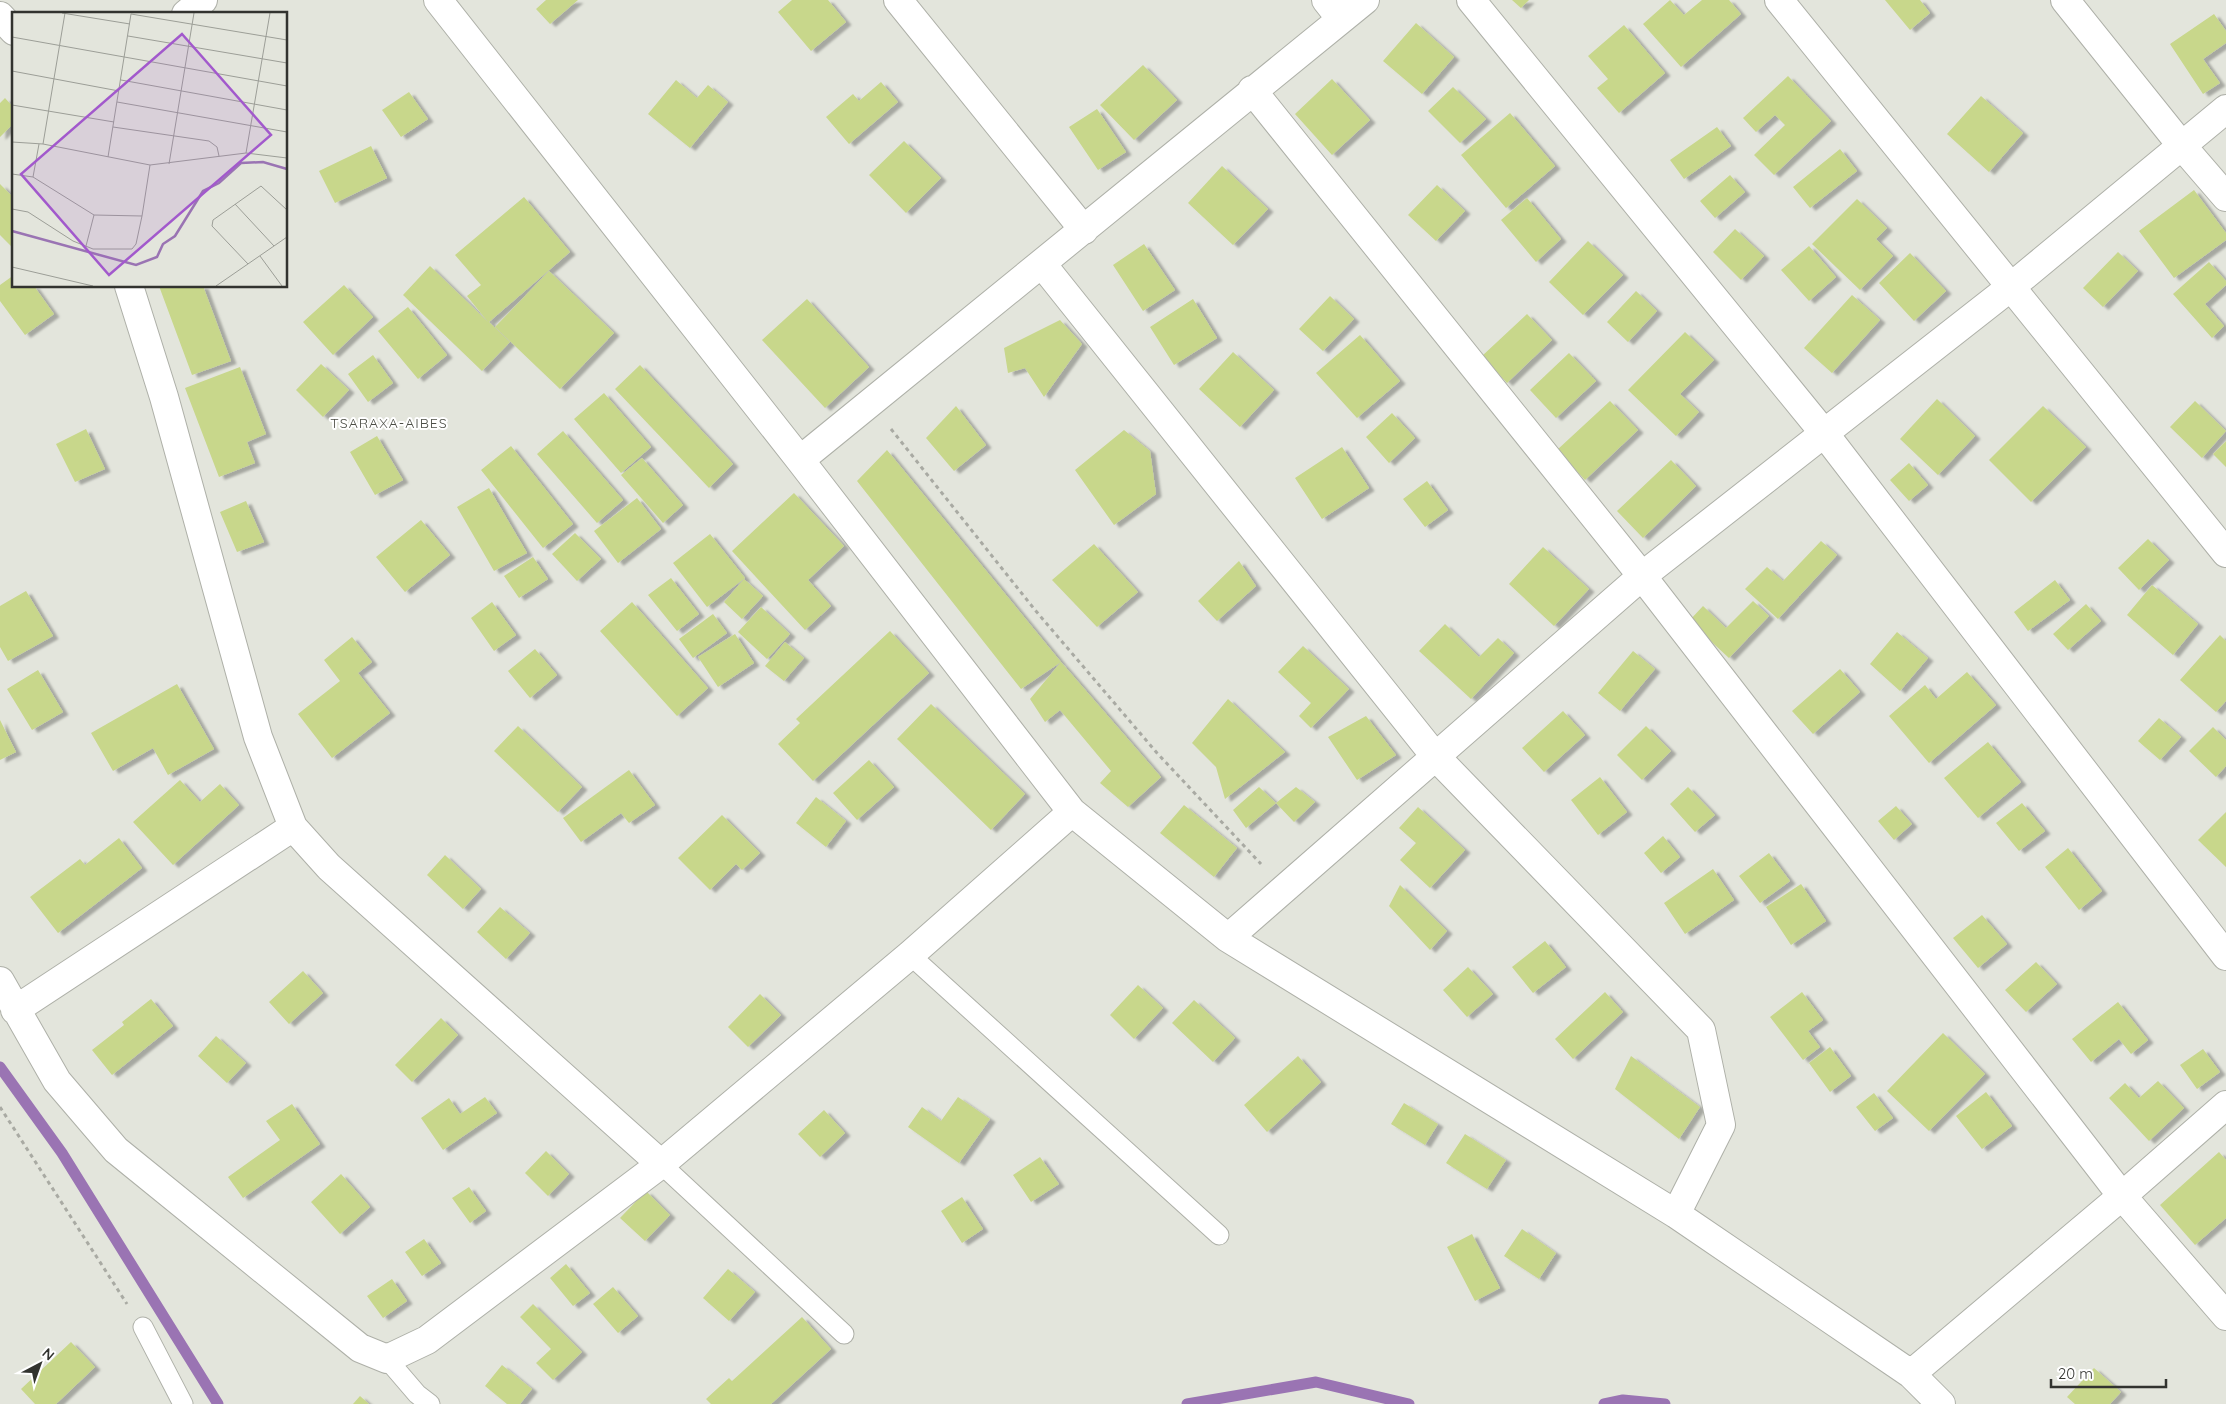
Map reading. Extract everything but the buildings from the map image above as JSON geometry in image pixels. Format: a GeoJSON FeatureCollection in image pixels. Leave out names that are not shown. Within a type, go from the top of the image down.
{"type":"FeatureCollection","features":[{"type":"Feature","properties":{"kind":"street"},"geometry":{"type":"LineString","coordinates":[[188,12],[203,0]]}},
{"type":"Feature","properties":{"kind":"street"},"geometry":{"type":"LineString","coordinates":[[438,0],[800,460],[1072,812],[1228,938],[1676,1214],[1911,1374],[1941,1404]]}},
{"type":"Feature","properties":{"kind":"street"},"geometry":{"type":"LineString","coordinates":[[898,0],[1084,230]]}},
{"type":"Feature","properties":{"kind":"street"},"geometry":{"type":"LineString","coordinates":[[800,460],[1084,230],[1252,90],[1334,10],[1365,0]]}},
{"type":"Feature","properties":{"kind":"street"},"geometry":{"type":"LineString","coordinates":[[1471,0],[1824,433],[2226,956]]}},
{"type":"Feature","properties":{"kind":"street"},"geometry":{"type":"LineString","coordinates":[[1779,0],[2012,286],[2226,554]]}},
{"type":"Feature","properties":{"kind":"street"},"geometry":{"type":"LineString","coordinates":[[2065,0],[2182,146],[2226,197]]}},
{"type":"Feature","properties":{"kind":"street"},"geometry":{"type":"LineString","coordinates":[[0,16],[12,29]]}},
{"type":"Feature","properties":{"kind":"street"},"geometry":{"type":"LineString","coordinates":[[1252,90],[1642,576],[2122,1196],[2226,1316]]}},
{"type":"Feature","properties":{"kind":"street"},"geometry":{"type":"LineString","coordinates":[[1228,938],[1642,576],[2012,286],[2226,109]]}},
{"type":"Feature","properties":{"kind":"street"},"geometry":{"type":"LineString","coordinates":[[1042,264],[1436,756],[1701,1030],[1721,1125],[1676,1214]]}},
{"type":"Feature","properties":{"kind":"street"},"geometry":{"type":"LineString","coordinates":[[129,288],[164,397],[258,737],[293,827],[328,867],[662,1164]]}},
{"type":"Feature","properties":{"kind":"street"},"geometry":{"type":"LineString","coordinates":[[0,981],[57,1081],[116,1150],[360,1348],[387,1359],[427,1340],[662,1164],[910,955],[1072,812]]}},
{"type":"Feature","properties":{"kind":"street"},"geometry":{"type":"LineString","coordinates":[[16,1010],[293,827]]}},
{"type":"Feature","properties":{"kind":"street"},"geometry":{"type":"LineString","coordinates":[[1911,1374],[2122,1196],[2226,1105]]}},
{"type":"Feature","properties":{"kind":"lane"},"geometry":{"type":"LineString","coordinates":[[910,955],[1219,1235]]}},
{"type":"Feature","properties":{"kind":"lane"},"geometry":{"type":"LineString","coordinates":[[662,1164],[844,1334]]}},
{"type":"Feature","properties":{"kind":"lane"},"geometry":{"type":"LineString","coordinates":[[143,1327],[183,1404]]}},
{"type":"Feature","properties":{"kind":"lane"},"geometry":{"type":"LineString","coordinates":[[387,1359],[417,1394],[430,1404]]}},
{"type":"Feature","properties":{"kind":"path"},"geometry":{"type":"LineString","coordinates":[[871,403],[1035,610],[1080,663],[1157,753],[1284,888]]}},
{"type":"Feature","properties":{"kind":"path"},"geometry":{"type":"LineString","coordinates":[[0,1107],[143,1327]]}},
{"type":"Feature","properties":{"kind":"waterway"},"geometry":{"type":"LineString","coordinates":[[0,1067],[62,1153],[218,1404]]}},
{"type":"Feature","properties":{"kind":"waterway"},"geometry":{"type":"LineString","coordinates":[[1187,1404],[1316,1382],[1409,1404]]}},
{"type":"Feature","properties":{"kind":"waterway"},"geometry":{"type":"LineString","coordinates":[[1604,1404],[1623,1400],[1665,1404]]}},
{"type":"Feature","properties":{"kind":"district","name":"TSARAXA-AIBES"},"geometry":{"type":"Point","coordinates":[389,423]}}]}
